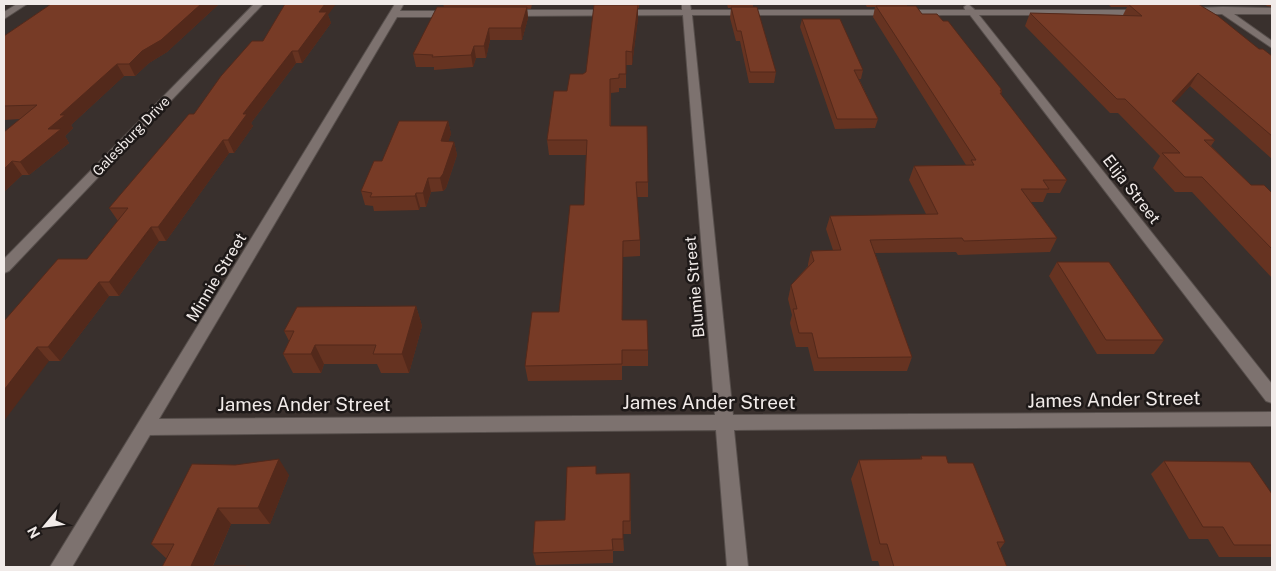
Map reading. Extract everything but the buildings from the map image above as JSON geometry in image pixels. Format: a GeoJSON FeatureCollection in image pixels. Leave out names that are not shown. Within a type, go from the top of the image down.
{"type":"FeatureCollection","features":[{"type":"Feature","properties":{"kind":"street"},"geometry":{"type":"LineString","coordinates":[[4,16],[23,4]]}},
{"type":"Feature","properties":{"kind":"street","name":"Galesburg Drive"},"geometry":{"type":"LineString","coordinates":[[4,268],[259,4]]}},
{"type":"Feature","properties":{"kind":"street"},"geometry":{"type":"LineString","coordinates":[[1214,4],[1272,45]]}},
{"type":"Feature","properties":{"kind":"street"},"geometry":{"type":"LineString","coordinates":[[502,13],[686,8],[968,8],[1159,12]]}},
{"type":"Feature","properties":{"kind":"street","name":"Blumie Street"},"geometry":{"type":"LineString","coordinates":[[686,8],[738,567]]}},
{"type":"Feature","properties":{"kind":"street","name":"Elija Street"},"geometry":{"type":"LineString","coordinates":[[968,8],[1272,396]]}},
{"type":"Feature","properties":{"kind":"street"},"geometry":{"type":"LineString","coordinates":[[397,9],[462,14]]}},
{"type":"Feature","properties":{"kind":"street","name":"Minnie Street"},"geometry":{"type":"LineString","coordinates":[[60,567],[397,9]]}},
{"type":"Feature","properties":{"kind":"street"},"geometry":{"type":"LineString","coordinates":[[1178,12],[1272,11]]}},
{"type":"Feature","properties":{"kind":"street","name":"James Ander Street"},"geometry":{"type":"LineString","coordinates":[[146,427],[1272,419]]}}]}
